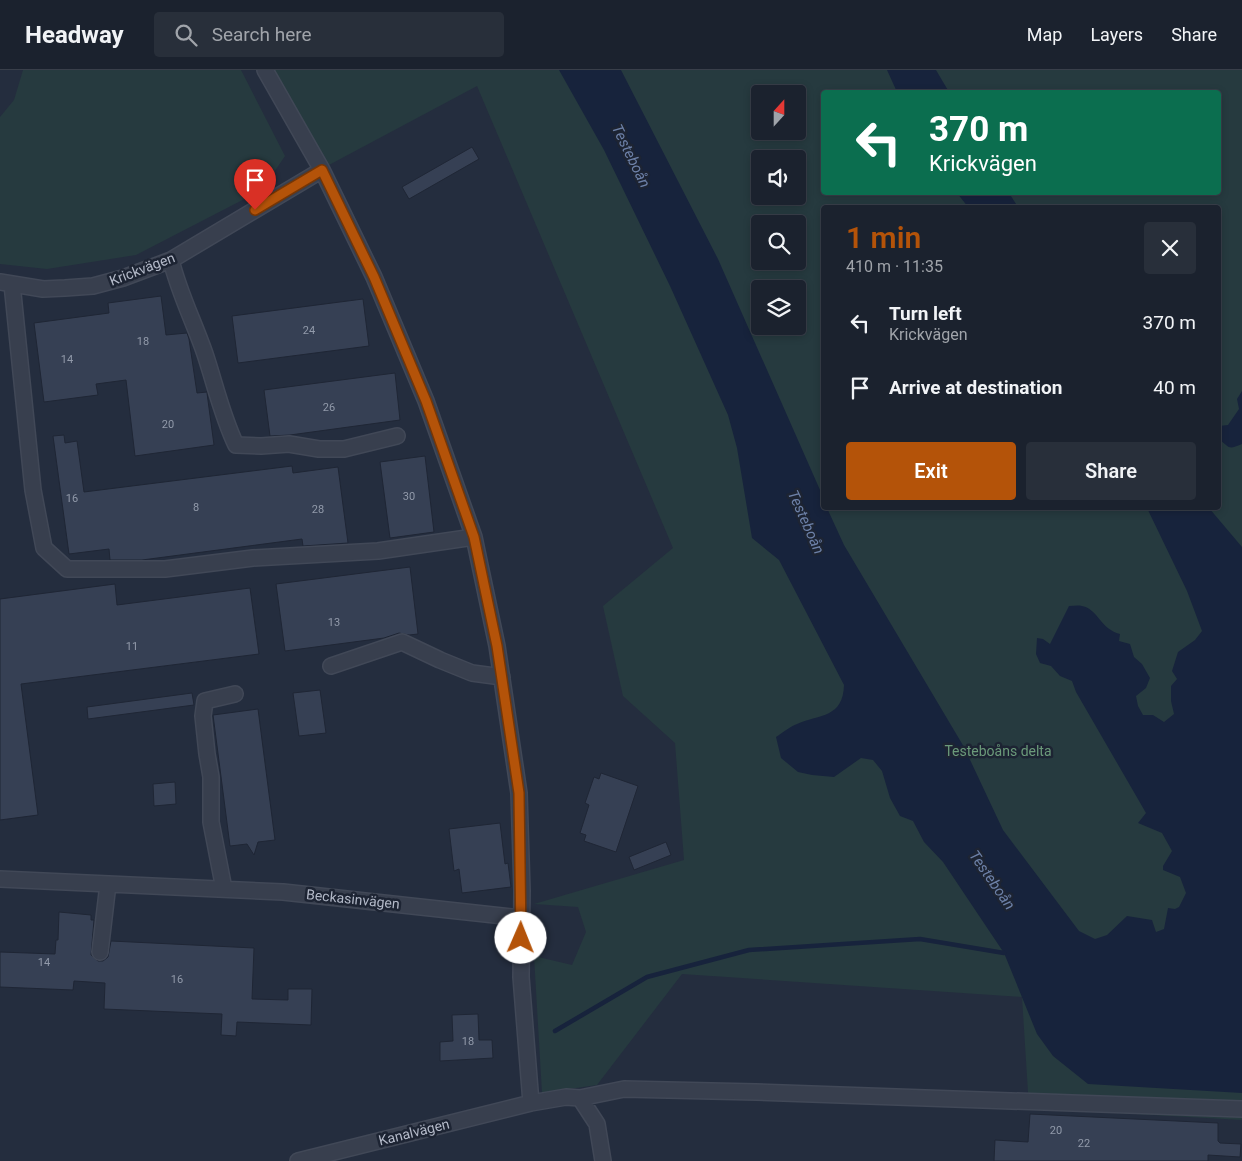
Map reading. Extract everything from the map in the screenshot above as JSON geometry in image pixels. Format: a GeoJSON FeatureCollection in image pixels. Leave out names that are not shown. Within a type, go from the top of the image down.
{"type":"FeatureCollection","features":[{"type":"Feature","properties":{"kind":"street"},"geometry":{"type":"LineString","coordinates":[[265,70],[322,170],[374,277],[426,401],[474,537],[497,646],[519,793],[521,977],[531,1103]]}},
{"type":"Feature","properties":{"kind":"street","name":"Krickvägen"},"geometry":{"type":"LineString","coordinates":[[6,283],[43,288],[93,286],[171,260],[322,170]]}},
{"type":"Feature","properties":{"kind":"street"},"geometry":{"type":"LineString","coordinates":[[171,260],[175,278],[204,353],[226,425],[236,444],[262,446],[289,444],[319,449],[344,449],[397,436]]}},
{"type":"Feature","properties":{"kind":"street"},"geometry":{"type":"LineString","coordinates":[[6,283],[33,490],[44,548],[67,569],[165,569],[254,558],[378,551],[474,537]]}},
{"type":"Feature","properties":{"kind":"street"},"geometry":{"type":"LineString","coordinates":[[331,666],[402,642],[472,673],[502,677]]}},
{"type":"Feature","properties":{"kind":"street"},"geometry":{"type":"LineString","coordinates":[[224,889],[211,822],[211,777],[206,754],[203,716],[205,701],[235,694]]}},
{"type":"Feature","properties":{"kind":"street","name":"Beckasinvägen"},"geometry":{"type":"LineString","coordinates":[[0,879],[300,894],[521,918]]}},
{"type":"Feature","properties":{"kind":"street"},"geometry":{"type":"LineString","coordinates":[[100,952],[108,884]]}},
{"type":"Feature","properties":{"kind":"street","name":"Kanalvägen"},"geometry":{"type":"LineString","coordinates":[[298,1161],[531,1103],[566,1097],[580,1098],[624,1089],[1242,1109]]}},
{"type":"Feature","properties":{"kind":"street"},"geometry":{"type":"LineString","coordinates":[[580,1098],[597,1124],[603,1161]]}},
{"type":"Feature","properties":{"kind":"green space"},"geometry":{"type":"Polygon","coordinates":[[[23,70],[241,70],[285,156],[262,190],[136,255],[47,269],[0,264],[0,117],[14,100],[23,70]]]}},
{"type":"Feature","properties":{"kind":"green space","name":"Testeboåns delta"},"geometry":{"type":"Polygon","coordinates":[[[273,70],[1242,70],[1242,1120],[1029,1108],[1022,997],[682,974],[597,1085],[542,1093],[534,956],[572,965],[586,932],[578,907],[534,904],[684,860],[675,743],[623,696],[603,606],[673,548],[477,86],[327,166],[273,70]]]}},
{"type":"Feature","properties":{"kind":"water","name":"Testeboån"},"geometry":{"type":"Polygon","coordinates":[[[559,70],[621,70],[718,259],[821,492],[821,510],[828,510],[844,545],[964,747],[1003,830],[1079,931],[1095,939],[1107,935],[1127,916],[1152,920],[1156,932],[1164,929],[1168,908],[1175,909],[1179,907],[1186,893],[1180,877],[1163,870],[1163,866],[1172,851],[1162,833],[1138,823],[1146,813],[1076,692],[1072,681],[1060,676],[1051,666],[1040,663],[1036,654],[1037,638],[1043,639],[1050,644],[1069,606],[1080,606],[1092,611],[1108,628],[1120,634],[1119,641],[1130,644],[1134,657],[1142,664],[1150,678],[1146,688],[1136,696],[1138,706],[1143,715],[1153,715],[1164,722],[1174,714],[1171,701],[1171,686],[1177,679],[1172,671],[1178,652],[1195,640],[1202,631],[1187,591],[1148,510],[1211,510],[1242,547],[1242,1093],[1088,1084],[1053,1056],[1037,1034],[1004,953],[943,862],[924,842],[913,821],[900,816],[890,798],[882,771],[873,760],[861,758],[834,777],[798,772],[781,758],[776,737],[794,725],[822,716],[835,709],[843,696],[844,685],[779,560],[752,538],[737,448],[728,415],[670,286],[604,150],[559,70]]]}},
{"type":"Feature","properties":{"kind":"water"},"geometry":{"type":"Polygon","coordinates":[[[887,70],[936,70],[948,90],[896,90],[887,70]]]}},
{"type":"Feature","properties":{"kind":"water"},"geometry":{"type":"Polygon","coordinates":[[[959,195],[1010,195],[1017,205],[966,205],[959,195]]]}},
{"type":"Feature","properties":{"kind":"water"},"geometry":{"type":"Polygon","coordinates":[[[1242,391],[1242,444],[1229,447],[1221,441],[1221,426],[1228,425],[1239,409],[1237,399],[1242,391]]]}},
{"type":"Feature","properties":{"kind":"building"},"geometry":{"type":"Polygon","coordinates":[[[472,147],[479,159],[409,199],[402,187],[472,147]]]}},
{"type":"Feature","properties":{"kind":"building"},"geometry":{"type":"Polygon","coordinates":[[[161,296],[166,335],[187,333],[197,393],[207,392],[214,445],[135,456],[126,380],[96,384],[98,395],[44,402],[34,323],[109,313],[108,303],[161,296]]]}},
{"type":"Feature","properties":{"kind":"building"},"geometry":{"type":"Polygon","coordinates":[[[363,299],[369,346],[238,363],[232,316],[363,299]]]}},
{"type":"Feature","properties":{"kind":"building"},"geometry":{"type":"Polygon","coordinates":[[[395,373],[400,420],[270,436],[264,390],[395,373]]]}},
{"type":"Feature","properties":{"kind":"building"},"geometry":{"type":"Polygon","coordinates":[[[64,435],[65,443],[77,441],[84,492],[292,466],[293,473],[338,467],[348,543],[303,546],[302,539],[142,560],[110,560],[109,549],[69,554],[53,436],[64,435]]]}},
{"type":"Feature","properties":{"kind":"building"},"geometry":{"type":"Polygon","coordinates":[[[425,456],[434,532],[390,538],[380,462],[425,456]]]}},
{"type":"Feature","properties":{"kind":"building"},"geometry":{"type":"Polygon","coordinates":[[[410,567],[418,634],[399,633],[384,638],[285,651],[276,584],[410,567]]]}},
{"type":"Feature","properties":{"kind":"building"},"geometry":{"type":"Polygon","coordinates":[[[115,584],[117,605],[250,588],[259,654],[21,684],[38,815],[0,820],[0,599],[115,584]]]}},
{"type":"Feature","properties":{"kind":"building"},"geometry":{"type":"Polygon","coordinates":[[[320,690],[326,733],[299,736],[293,693],[320,690]]]}},
{"type":"Feature","properties":{"kind":"building"},"geometry":{"type":"Polygon","coordinates":[[[192,693],[194,705],[88,719],[87,707],[192,693]]]}},
{"type":"Feature","properties":{"kind":"building"},"geometry":{"type":"Polygon","coordinates":[[[258,709],[275,840],[258,842],[254,855],[247,844],[230,846],[213,715],[258,709]]]}},
{"type":"Feature","properties":{"kind":"building"},"geometry":{"type":"Polygon","coordinates":[[[601,773],[638,786],[616,852],[584,841],[586,835],[580,833],[589,805],[585,803],[594,777],[599,779],[601,773]]]}},
{"type":"Feature","properties":{"kind":"building"},"geometry":{"type":"Polygon","coordinates":[[[175,782],[176,804],[154,806],[153,784],[175,782]]]}},
{"type":"Feature","properties":{"kind":"building"},"geometry":{"type":"Polygon","coordinates":[[[500,823],[505,864],[508,863],[511,887],[462,893],[459,869],[454,871],[449,829],[500,823]]]}},
{"type":"Feature","properties":{"kind":"building"},"geometry":{"type":"Polygon","coordinates":[[[666,842],[671,855],[634,870],[629,857],[666,842]]]}},
{"type":"Feature","properties":{"kind":"building"},"geometry":{"type":"Polygon","coordinates":[[[59,912],[91,915],[91,920],[94,920],[91,955],[98,961],[103,961],[108,957],[111,941],[254,948],[252,999],[288,1000],[288,989],[312,989],[311,1025],[237,1022],[236,1036],[221,1035],[222,1014],[104,1009],[105,983],[74,981],[73,990],[0,987],[0,952],[55,954],[56,940],[58,940],[59,912]]]}},
{"type":"Feature","properties":{"kind":"building"},"geometry":{"type":"Polygon","coordinates":[[[478,1014],[479,1040],[492,1040],[493,1058],[440,1061],[440,1042],[453,1041],[452,1015],[478,1014]]]}},
{"type":"Feature","properties":{"kind":"building"},"geometry":{"type":"Polygon","coordinates":[[[1030,1114],[1218,1123],[1218,1141],[1220,1143],[1241,1144],[1240,1157],[1208,1155],[1208,1161],[994,1161],[995,1140],[1028,1142],[1030,1114]]]}},
{"type":"Feature","properties":{"kind":"waterway"},"geometry":{"type":"LineString","coordinates":[[555,1031],[647,977],[749,950],[920,939],[1004,953]]}},
{"type":"Feature","properties":{"kind":"route"},"geometry":{"type":"LineString","coordinates":[[255,210],[322,170],[374,277],[426,401],[474,537],[497,646],[519,793],[522,891],[521,938]]}}]}
